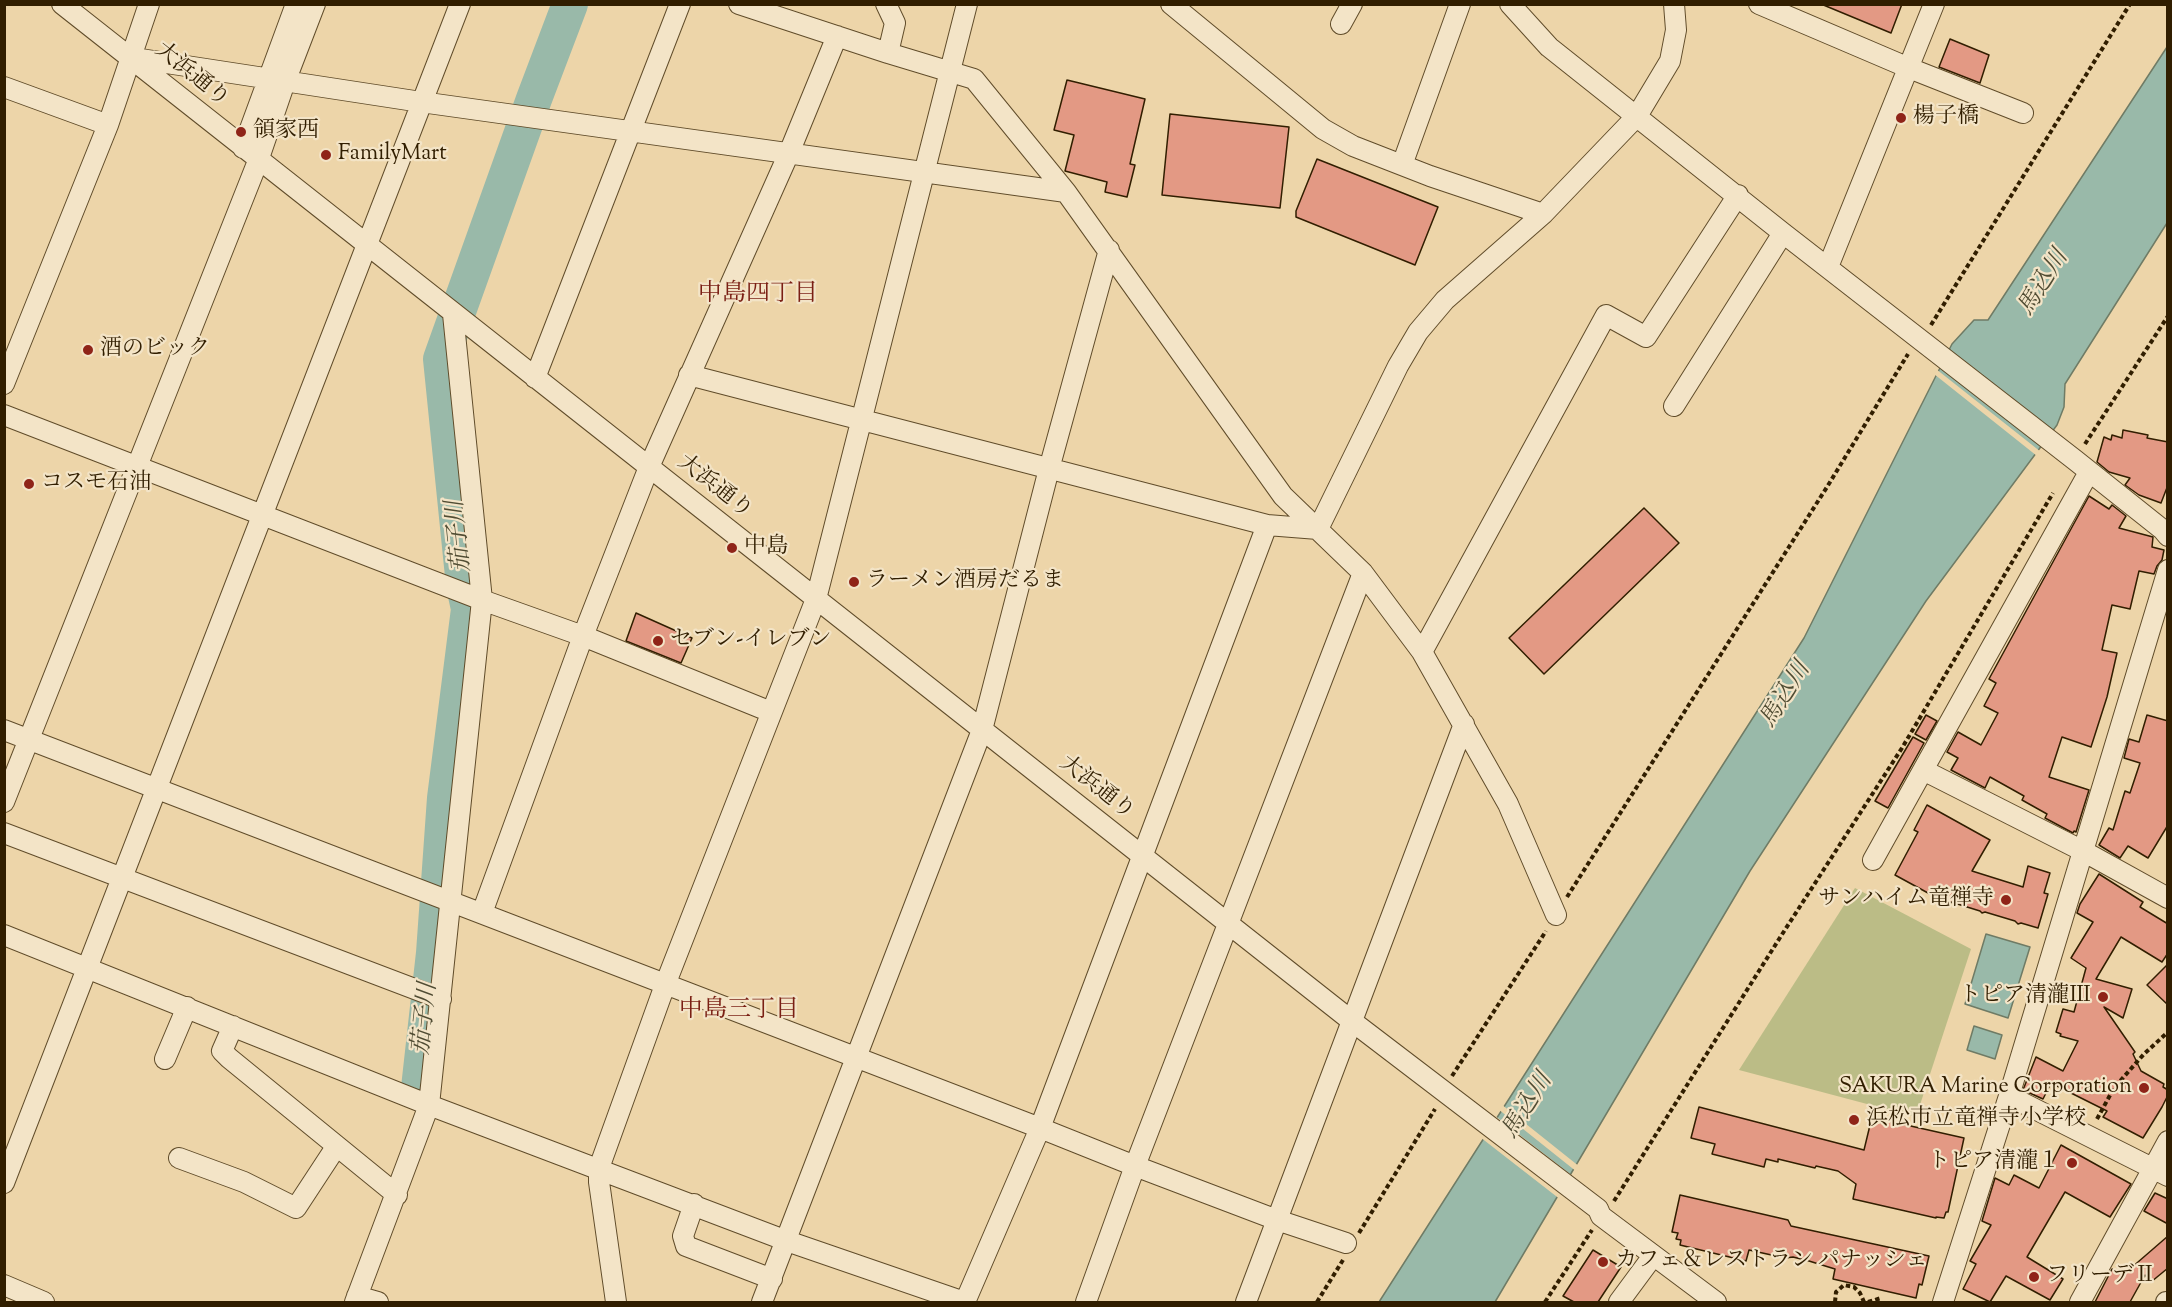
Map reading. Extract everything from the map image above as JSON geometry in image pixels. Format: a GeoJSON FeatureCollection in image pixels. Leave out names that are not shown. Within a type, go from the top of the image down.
{"type":"FeatureCollection","features":[{"type":"Feature","properties":{"kind":"street","name":"大浜通り"},"geometry":{"type":"LineString","coordinates":[[62,4],[1228,924],[1600,1212]]}},
{"type":"Feature","properties":{"kind":"street"},"geometry":{"type":"LineString","coordinates":[[4,384],[108,125],[149,4]]}},
{"type":"Feature","properties":{"kind":"street"},"geometry":{"type":"LineString","coordinates":[[4,802],[138,468],[276,81],[296,4]]}},
{"type":"Feature","properties":{"kind":"street"},"geometry":{"type":"LineString","coordinates":[[276,81],[315,4]]}},
{"type":"Feature","properties":{"kind":"street"},"geometry":{"type":"LineString","coordinates":[[4,1183],[89,969],[155,788],[264,516],[460,4]]}},
{"type":"Feature","properties":{"kind":"street"},"geometry":{"type":"LineString","coordinates":[[535,378],[680,4]]}},
{"type":"Feature","properties":{"kind":"street"},"geometry":{"type":"LineString","coordinates":[[740,4],[974,79],[1066,192],[1282,496],[1363,573],[1422,652],[1508,804],[1556,915]]}},
{"type":"Feature","properties":{"kind":"street"},"geometry":{"type":"LineString","coordinates":[[886,4],[895,23],[888,53]]}},
{"type":"Feature","properties":{"kind":"street"},"geometry":{"type":"LineString","coordinates":[[616,1302],[599,1168],[665,985],[816,598],[967,4]]}},
{"type":"Feature","properties":{"kind":"street"},"geometry":{"type":"LineString","coordinates":[[1171,4],[1323,129],[1353,146],[1430,176],[1543,213]]}},
{"type":"Feature","properties":{"kind":"street"},"geometry":{"type":"LineString","coordinates":[[1341,24],[1352,4]]}},
{"type":"Feature","properties":{"kind":"street"},"geometry":{"type":"LineString","coordinates":[[1402,165],[1460,4]]}},
{"type":"Feature","properties":{"kind":"street"},"geometry":{"type":"LineString","coordinates":[[1510,4],[1549,47],[2168,536]]}},
{"type":"Feature","properties":{"kind":"street"},"geometry":{"type":"LineString","coordinates":[[1318,529],[1398,366],[1418,332],[1445,300],[1543,213],[1637,116],[1670,61],[1676,30],[1674,4]]}},
{"type":"Feature","properties":{"kind":"street"},"geometry":{"type":"LineString","coordinates":[[1759,4],[1909,68],[2023,113]]}},
{"type":"Feature","properties":{"kind":"street"},"geometry":{"type":"LineString","coordinates":[[1828,267],[1934,4]]}},
{"type":"Feature","properties":{"kind":"street"},"geometry":{"type":"LineString","coordinates":[[482,913],[583,636],[649,467],[789,153],[837,36]]}},
{"type":"Feature","properties":{"kind":"street"},"geometry":{"type":"LineString","coordinates":[[131,58],[421,102],[1066,192]]}},
{"type":"Feature","properties":{"kind":"street"},"geometry":{"type":"LineString","coordinates":[[4,87],[108,125]]}},
{"type":"Feature","properties":{"kind":"street"},"geometry":{"type":"LineString","coordinates":[[1422,652],[1606,315],[1646,337],[1738,195]]}},
{"type":"Feature","properties":{"kind":"street"},"geometry":{"type":"LineString","coordinates":[[1674,406],[1783,233]]}},
{"type":"Feature","properties":{"kind":"street"},"geometry":{"type":"LineString","coordinates":[[762,1302],[982,730],[1108,250]]}},
{"type":"Feature","properties":{"kind":"street"},"geometry":{"type":"LineString","coordinates":[[378,1302],[356,1299],[429,1105],[482,600],[453,314]]}},
{"type":"Feature","properties":{"kind":"street"},"geometry":{"type":"LineString","coordinates":[[689,375],[1267,525],[1318,529]]}},
{"type":"Feature","properties":{"kind":"street"},"geometry":{"type":"LineString","coordinates":[[4,415],[482,600],[583,636],[771,712]]}},
{"type":"Feature","properties":{"kind":"street"},"geometry":{"type":"LineString","coordinates":[[1873,860],[1923,770],[2082,466]]}},
{"type":"Feature","properties":{"kind":"street"},"geometry":{"type":"LineString","coordinates":[[4,935],[429,1105],[787,1241],[964,1302],[1040,1128],[1267,525]]}},
{"type":"Feature","properties":{"kind":"street"},"geometry":{"type":"LineString","coordinates":[[1943,1302],[2009,1096],[2168,570]]}},
{"type":"Feature","properties":{"kind":"street"},"geometry":{"type":"LineString","coordinates":[[1086,1302],[1135,1166],[1363,573]]}},
{"type":"Feature","properties":{"kind":"street"},"geometry":{"type":"LineString","coordinates":[[1246,1302],[1464,724]]}},
{"type":"Feature","properties":{"kind":"street"},"geometry":{"type":"LineString","coordinates":[[4,730],[1135,1166],[1349,1246]]}},
{"type":"Feature","properties":{"kind":"street"},"geometry":{"type":"LineString","coordinates":[[1923,770],[2083,851],[2168,898]]}},
{"type":"Feature","properties":{"kind":"street"},"geometry":{"type":"LineString","coordinates":[[4,833],[441,999]]}},
{"type":"Feature","properties":{"kind":"street"},"geometry":{"type":"LineString","coordinates":[[165,1059],[187,1008]]}},
{"type":"Feature","properties":{"kind":"street"},"geometry":{"type":"LineString","coordinates":[[233,1026],[222,1051],[336,1148],[397,1195]]}},
{"type":"Feature","properties":{"kind":"street"},"geometry":{"type":"LineString","coordinates":[[2009,1096],[2160,1172]]}},
{"type":"Feature","properties":{"kind":"street"},"geometry":{"type":"LineString","coordinates":[[2080,1302],[2160,1172],[2168,1141]]}},
{"type":"Feature","properties":{"kind":"street"},"geometry":{"type":"LineString","coordinates":[[179,1158],[244,1182],[296,1208],[336,1148]]}},
{"type":"Feature","properties":{"kind":"street"},"geometry":{"type":"LineString","coordinates":[[694,1204],[683,1236],[686,1246],[772,1279]]}},
{"type":"Feature","properties":{"kind":"street"},"geometry":{"type":"LineString","coordinates":[[1600,1212],[1653,1256],[1716,1302]]}},
{"type":"Feature","properties":{"kind":"street"},"geometry":{"type":"LineString","coordinates":[[1618,1302],[1653,1256]]}},
{"type":"Feature","properties":{"kind":"street"},"geometry":{"type":"LineString","coordinates":[[4,1285],[36,1301]]}},
{"type":"Feature","properties":{"kind":"path"},"geometry":{"type":"LineString","coordinates":[[1317,1302],[1349,1246],[1448,1094],[1454,1071],[1556,915],[1920,341],[2130,4]]}},
{"type":"Feature","properties":{"kind":"path"},"geometry":{"type":"LineString","coordinates":[[2082,466],[2168,316]]}},
{"type":"Feature","properties":{"kind":"path"},"geometry":{"type":"LineString","coordinates":[[1545,1302],[1600,1212],[1617,1197],[1780,936],[1902,748],[2056,487]]}},
{"type":"Feature","properties":{"kind":"path"},"geometry":{"type":"LineString","coordinates":[[2088,1136],[2114,1088],[2144,1054],[2168,1032]]}},
{"type":"Feature","properties":{"kind":"path"},"geometry":{"type":"LineString","coordinates":[[1835,1302],[1836,1292],[1844,1284],[1854,1287],[1866,1302],[1881,1298]]}},
{"type":"Feature","properties":{"kind":"green space"},"geometry":{"type":"Polygon","coordinates":[[[1855,888],[1971,949],[1916,1117],[1739,1070],[1855,888]]]}},
{"type":"Feature","properties":{"kind":"water","name":"馬込川"},"geometry":{"type":"Polygon","coordinates":[[[2167,47],[2167,223],[2065,384],[2064,407],[2057,425],[1926,601],[1750,871],[1495,1302],[1379,1302],[1804,638],[1952,344],[1974,320],[1988,320],[2167,47]]]}},
{"type":"Feature","properties":{"kind":"water"},"geometry":{"type":"Polygon","coordinates":[[[1986,934],[2030,947],[2008,1018],[1965,1004],[1986,934]]]}},
{"type":"Feature","properties":{"kind":"water"},"geometry":{"type":"Polygon","coordinates":[[[1974,1026],[2002,1035],[1995,1059],[1967,1050],[1974,1026]]]}},
{"type":"Feature","properties":{"kind":"pier"},"geometry":{"type":"Polygon","coordinates":[[[1936,369],[2041,452],[2037,456],[1934,374],[1936,369]]]}},
{"type":"Feature","properties":{"kind":"pier"},"geometry":{"type":"Polygon","coordinates":[[[1501,1104],[1580,1167],[1577,1172],[1498,1109],[1501,1104]]]}},
{"type":"Feature","properties":{"kind":"pier"},"geometry":{"type":"Polygon","coordinates":[[[1494,1115],[1574,1177],[1561,1200],[1480,1137],[1494,1115]]]}},
{"type":"Feature","properties":{"kind":"building"},"geometry":{"type":"Polygon","coordinates":[[[1821,4],[1902,4],[1891,33],[1821,4]]]}},
{"type":"Feature","properties":{"kind":"building"},"geometry":{"type":"Polygon","coordinates":[[[1950,39],[1989,55],[1980,83],[1939,67],[1950,39]]]}},
{"type":"Feature","properties":{"kind":"building"},"geometry":{"type":"Polygon","coordinates":[[[1067,80],[1145,99],[1130,164],[1135,165],[1127,197],[1105,192],[1107,182],[1065,171],[1074,135],[1054,130],[1067,80]]]}},
{"type":"Feature","properties":{"kind":"building"},"geometry":{"type":"Polygon","coordinates":[[[1170,114],[1289,127],[1280,208],[1162,195],[1170,114]]]}},
{"type":"Feature","properties":{"kind":"building"},"geometry":{"type":"Polygon","coordinates":[[[1317,159],[1438,207],[1415,265],[1296,217],[1296,211],[1317,159]]]}},
{"type":"Feature","properties":{"kind":"building"},"geometry":{"type":"Polygon","coordinates":[[[2123,430],[2168,442],[2168,485],[2161,503],[2139,495],[2125,485],[2130,478],[2109,472],[2097,462],[2104,437],[2111,440],[2112,435],[2122,438],[2123,430]]]}},
{"type":"Feature","properties":{"kind":"building"},"geometry":{"type":"Polygon","coordinates":[[[2089,496],[2109,509],[2112,505],[2126,516],[2119,528],[2153,537],[2152,547],[2164,550],[2162,560],[2154,574],[2139,571],[2130,609],[2112,605],[2102,650],[2117,653],[2107,697],[2091,747],[2062,737],[2049,777],[2089,790],[2076,832],[2073,833],[2045,818],[2047,814],[2022,800],[2024,796],[1990,777],[1985,788],[1951,770],[1958,758],[1947,752],[1958,732],[1981,745],[1998,713],[1984,706],[1996,683],[1989,679],[2089,496]]]}},
{"type":"Feature","properties":{"kind":"building"},"geometry":{"type":"Polygon","coordinates":[[[1644,508],[1679,543],[1544,674],[1509,638],[1644,508]]]}},
{"type":"Feature","properties":{"kind":"building","name":"セブン-イレブン"},"geometry":{"type":"Polygon","coordinates":[[[636,613],[692,638],[681,663],[626,641],[636,613]]]}},
{"type":"Feature","properties":{"kind":"building"},"geometry":{"type":"Polygon","coordinates":[[[1926,715],[1937,721],[1926,740],[1915,734],[1926,715]]]}},
{"type":"Feature","properties":{"kind":"building"},"geometry":{"type":"Polygon","coordinates":[[[2147,715],[2168,721],[2168,825],[2148,858],[2128,846],[2120,858],[2099,845],[2109,828],[2113,830],[2125,791],[2130,793],[2140,763],[2124,758],[2129,739],[2139,742],[2147,715]]]}},
{"type":"Feature","properties":{"kind":"building"},"geometry":{"type":"Polygon","coordinates":[[[1913,737],[1924,743],[1888,808],[1875,801],[1913,737]]]}},
{"type":"Feature","properties":{"kind":"building"},"geometry":{"type":"Polygon","coordinates":[[[1927,805],[1990,840],[1972,871],[2023,887],[2028,866],[2050,873],[2044,893],[2048,894],[2038,928],[2018,924],[2015,921],[1951,902],[1950,905],[1895,875],[1918,832],[1914,830],[1927,805]]]}},
{"type":"Feature","properties":{"kind":"building"},"geometry":{"type":"Polygon","coordinates":[[[2099,874],[2143,902],[2140,907],[2168,924],[2168,953],[2162,962],[2121,937],[2096,979],[2132,989],[2123,1018],[2104,1007],[2135,1052],[2133,1054],[2141,1071],[2164,1084],[2163,1087],[2168,1090],[2162,1107],[2143,1138],[2103,1117],[2107,1111],[2051,1083],[2043,1099],[2023,1090],[2036,1057],[2063,1071],[2078,1041],[2060,1036],[2061,1034],[2056,1032],[2063,1009],[2074,1012],[2086,968],[2071,958],[2093,922],[2077,913],[2080,904],[2099,874]]]}},
{"type":"Feature","properties":{"kind":"building"},"geometry":{"type":"Polygon","coordinates":[[[2168,964],[2168,1005],[2147,985],[2168,964]]]}},
{"type":"Feature","properties":{"kind":"building"},"geometry":{"type":"Polygon","coordinates":[[[1699,1107],[1864,1150],[1871,1121],[1883,1123],[1884,1120],[1964,1138],[1948,1212],[1944,1218],[1936,1218],[1853,1199],[1856,1184],[1838,1171],[1778,1159],[1778,1162],[1766,1159],[1764,1167],[1712,1154],[1715,1144],[1691,1138],[1699,1107]]]}},
{"type":"Feature","properties":{"kind":"building"},"geometry":{"type":"Polygon","coordinates":[[[2061,1145],[2131,1184],[2110,1217],[2065,1192],[2027,1257],[2063,1279],[2050,1300],[2006,1276],[1990,1302],[1963,1289],[1976,1264],[1970,1261],[1991,1225],[1982,1221],[1995,1178],[2009,1185],[2014,1175],[2039,1188],[2061,1145]]]}},
{"type":"Feature","properties":{"kind":"building"},"geometry":{"type":"Polygon","coordinates":[[[2155,1193],[2168,1199],[2168,1224],[2144,1211],[2155,1193]]]}},
{"type":"Feature","properties":{"kind":"building"},"geometry":{"type":"Polygon","coordinates":[[[1680,1195],[1788,1220],[1791,1226],[1929,1256],[1922,1285],[1919,1284],[1916,1298],[1833,1279],[1835,1269],[1793,1257],[1785,1258],[1749,1250],[1746,1261],[1680,1245],[1681,1240],[1676,1239],[1678,1233],[1672,1232],[1680,1195]]]}},
{"type":"Feature","properties":{"kind":"building"},"geometry":{"type":"Polygon","coordinates":[[[2168,1236],[2168,1268],[2151,1282],[2145,1275],[2130,1302],[2095,1302],[2112,1269],[2123,1275],[2168,1236]]]}},
{"type":"Feature","properties":{"kind":"building"},"geometry":{"type":"Polygon","coordinates":[[[1593,1250],[1621,1267],[1598,1302],[1574,1302],[1563,1296],[1593,1250]]]}},
{"type":"Feature","properties":{"kind":"waterway","name":"茄子川"},"geometry":{"type":"LineString","coordinates":[[419,1088],[434,953],[445,798],[469,609],[464,586],[441,359],[570,4]]}},
{"type":"Feature","properties":{"kind":"place","name":"楊子橋"},"geometry":{"type":"Point","coordinates":[1901,118]}},
{"type":"Feature","properties":{"kind":"place","name":"領家西"},"geometry":{"type":"Point","coordinates":[241,132]}},
{"type":"Feature","properties":{"kind":"place","name":"FamilyMart"},"geometry":{"type":"Point","coordinates":[326,155]}},
{"type":"Feature","properties":{"kind":"place","name":"酒のビック"},"geometry":{"type":"Point","coordinates":[88,350]}},
{"type":"Feature","properties":{"kind":"place","name":"コスモ石油"},"geometry":{"type":"Point","coordinates":[29,484]}},
{"type":"Feature","properties":{"kind":"place","name":"中島"},"geometry":{"type":"Point","coordinates":[732,548]}},
{"type":"Feature","properties":{"kind":"place","name":"ラーメン酒房だるま"},"geometry":{"type":"Point","coordinates":[854,582]}},
{"type":"Feature","properties":{"kind":"place","name":"セブン-イレブン"},"geometry":{"type":"Point","coordinates":[658,641]}},
{"type":"Feature","properties":{"kind":"place","name":"サンハイム竜禅寺"},"geometry":{"type":"Point","coordinates":[2006,900]}},
{"type":"Feature","properties":{"kind":"place","name":"トピア清瀧Ⅲ"},"geometry":{"type":"Point","coordinates":[2103,997]}},
{"type":"Feature","properties":{"kind":"place","name":"SAKURA Marine Corporation"},"geometry":{"type":"Point","coordinates":[2144,1088]}},
{"type":"Feature","properties":{"kind":"place","name":"浜松市立竜禅寺小学校"},"geometry":{"type":"Point","coordinates":[1854,1120]}},
{"type":"Feature","properties":{"kind":"place","name":"トピア清瀧１"},"geometry":{"type":"Point","coordinates":[2072,1163]}},
{"type":"Feature","properties":{"kind":"place","name":"カフェ＆レストラン パナッシェ"},"geometry":{"type":"Point","coordinates":[1603,1262]}},
{"type":"Feature","properties":{"kind":"place","name":"フリーデⅡ"},"geometry":{"type":"Point","coordinates":[2034,1277]}},
{"type":"Feature","properties":{"kind":"district","name":"中島四丁目"},"geometry":{"type":"Point","coordinates":[758,296]}},
{"type":"Feature","properties":{"kind":"district","name":"中島三丁目"},"geometry":{"type":"Point","coordinates":[739,1012]}}]}
